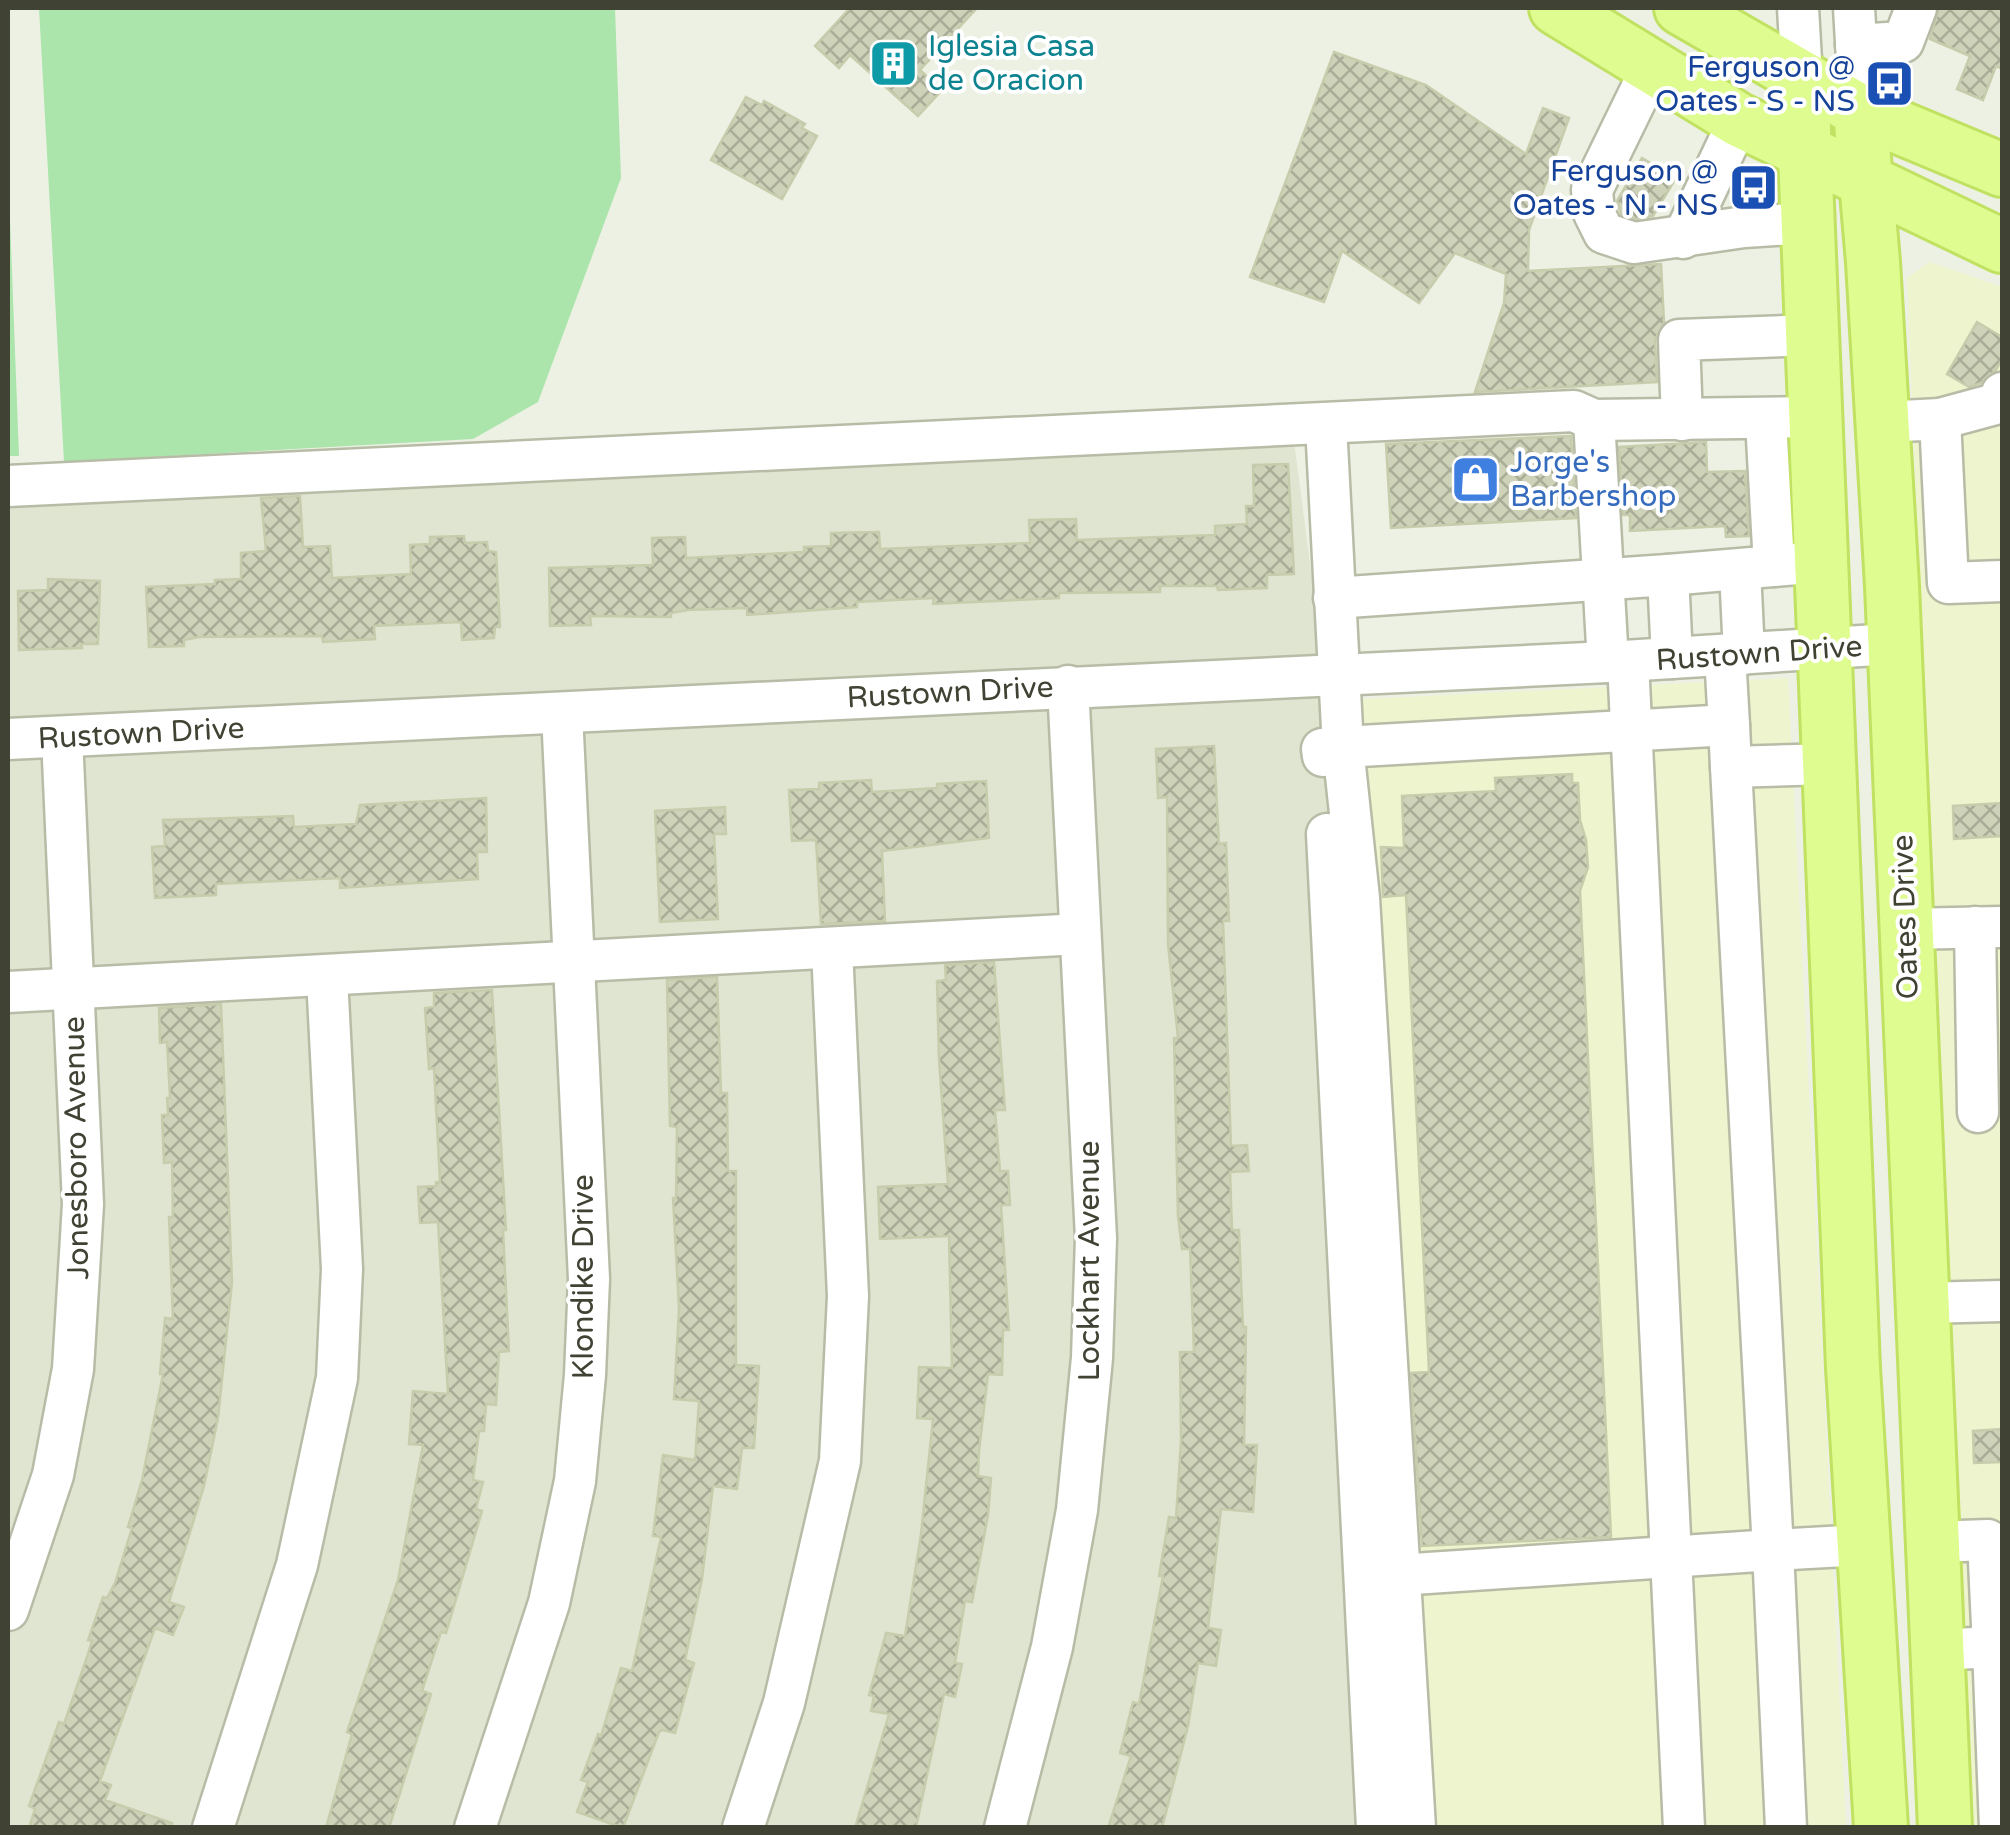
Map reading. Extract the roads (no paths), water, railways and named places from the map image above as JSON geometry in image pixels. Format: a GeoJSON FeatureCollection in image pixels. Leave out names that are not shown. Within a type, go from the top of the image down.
{"type":"FeatureCollection","features":[{"type":"Feature","properties":{"kind":"main road"},"geometry":{"type":"LineString","coordinates":[[1556,8],[1739,120],[2002,246]]}},
{"type":"Feature","properties":{"kind":"main road"},"geometry":{"type":"LineString","coordinates":[[1685,8],[1860,111],[2002,170]]}},
{"type":"Feature","properties":{"kind":"main road"},"geometry":{"type":"LineString","coordinates":[[1802,78],[1812,335],[1791,418],[1778,566],[1826,648],[1843,1119],[1881,1828]]}},
{"type":"Feature","properties":{"kind":"main road","name":"Oates Drive"},"geometry":{"type":"LineString","coordinates":[[1860,111],[1892,586],[1945,1828]]}},
{"type":"Feature","properties":{"kind":"main road"},"geometry":{"type":"LineString","coordinates":[[1843,1119],[1914,1115]]}},
{"type":"Feature","properties":{"kind":"main road"},"geometry":{"type":"LineString","coordinates":[[1863,1545],[1933,1542]]}},
{"type":"Feature","properties":{"kind":"street"},"geometry":{"type":"LineString","coordinates":[[1798,8],[1802,78]]}},
{"type":"Feature","properties":{"kind":"street"},"geometry":{"type":"LineString","coordinates":[[1855,26],[1903,42],[1916,8]]}},
{"type":"Feature","properties":{"kind":"street","name":"Oates Drive"},"geometry":{"type":"LineString","coordinates":[[1855,26],[1860,111]]}},
{"type":"Feature","properties":{"kind":"street"},"geometry":{"type":"LineString","coordinates":[[1651,69],[1592,190],[1594,213],[1604,232],[1634,243],[1744,227],[1807,224]]}},
{"type":"Feature","properties":{"kind":"street"},"geometry":{"type":"LineString","coordinates":[[1683,238],[1739,120]]}},
{"type":"Feature","properties":{"kind":"street"},"geometry":{"type":"LineString","coordinates":[[1682,420],[1678,340],[1812,335]]}},
{"type":"Feature","properties":{"kind":"street"},"geometry":{"type":"LineString","coordinates":[[1883,422],[1940,419],[1999,404],[2002,393]]}},
{"type":"Feature","properties":{"kind":"street"},"geometry":{"type":"LineString","coordinates":[[8,486],[1574,411],[1594,420],[1791,418]]}},
{"type":"Feature","properties":{"kind":"street"},"geometry":{"type":"LineString","coordinates":[[1940,419],[1948,583]]}},
{"type":"Feature","properties":{"kind":"street"},"geometry":{"type":"LineString","coordinates":[[1594,420],[1603,578],[1632,728],[1684,1828]]}},
{"type":"Feature","properties":{"kind":"street"},"geometry":{"type":"LineString","coordinates":[[1326,424],[1337,675],[1359,898],[1414,1828]]}},
{"type":"Feature","properties":{"kind":"street"},"geometry":{"type":"LineString","coordinates":[[1334,598],[1778,566]]}},
{"type":"Feature","properties":{"kind":"street"},"geometry":{"type":"LineString","coordinates":[[1778,566],[1734,654],[1729,725],[1786,1828]]}},
{"type":"Feature","properties":{"kind":"street"},"geometry":{"type":"LineString","coordinates":[[1668,575],[1672,658]]}},
{"type":"Feature","properties":{"kind":"street"},"geometry":{"type":"LineString","coordinates":[[1892,586],[2002,581]]}},
{"type":"Feature","properties":{"kind":"street","name":"Rustown Drive"},"geometry":{"type":"LineString","coordinates":[[8,740],[1618,662],[1892,644]]}},
{"type":"Feature","properties":{"kind":"street","name":"Lockhart Avenue"},"geometry":{"type":"LineString","coordinates":[[1004,1828],[1052,1647],[1077,1510],[1092,1358],[1096,1238],[1068,686]]}},
{"type":"Feature","properties":{"kind":"street","name":"Klondike Drive"},"geometry":{"type":"LineString","coordinates":[[475,1828],[549,1603],[575,1481],[585,1376],[589,1279],[562,712]]}},
{"type":"Feature","properties":{"kind":"street"},"geometry":{"type":"LineString","coordinates":[[1377,1828],[1322,749],[1729,725]]}},
{"type":"Feature","properties":{"kind":"street","name":"Jonesboro Avenue"},"geometry":{"type":"LineString","coordinates":[[8,1610],[53,1475],[74,1370],[84,1204],[62,737]]}},
{"type":"Feature","properties":{"kind":"street"},"geometry":{"type":"LineString","coordinates":[[1731,767],[1830,764]]}},
{"type":"Feature","properties":{"kind":"street"},"geometry":{"type":"LineString","coordinates":[[1906,929],[1988,927],[1990,1111],[1914,1115]]}},
{"type":"Feature","properties":{"kind":"street"},"geometry":{"type":"LineString","coordinates":[[8,992],[1080,934]]}},
{"type":"Feature","properties":{"kind":"street"},"geometry":{"type":"LineString","coordinates":[[744,1828],[784,1702],[840,1461],[848,1296],[832,949]]}},
{"type":"Feature","properties":{"kind":"street"},"geometry":{"type":"LineString","coordinates":[[213,1828],[296,1564],[337,1378],[342,1269],[328,977]]}},
{"type":"Feature","properties":{"kind":"street"},"geometry":{"type":"LineString","coordinates":[[1922,1304],[2002,1301]]}},
{"type":"Feature","properties":{"kind":"street"},"geometry":{"type":"LineString","coordinates":[[1933,1542],[1988,1540],[1998,1647],[2000,1828]]}},
{"type":"Feature","properties":{"kind":"street"},"geometry":{"type":"LineString","coordinates":[[1398,1574],[1863,1545]]}},
{"type":"Feature","properties":{"kind":"street"},"geometry":{"type":"LineString","coordinates":[[1937,1650],[1998,1647]]}},
{"type":"Feature","properties":{"kind":"place","name":"Iglesia Casa de Oracion"},"geometry":{"type":"Point","coordinates":[893,63]}},
{"type":"Feature","properties":{"kind":"place","name":"Ferguson @ Oates - S - NS"},"geometry":{"type":"Point","coordinates":[1890,84]}},
{"type":"Feature","properties":{"kind":"place","name":"Ferguson @ Oates - N - NS"},"geometry":{"type":"Point","coordinates":[1753,188]}},
{"type":"Feature","properties":{"kind":"place","name":"Jorge's Barbershop"},"geometry":{"type":"Point","coordinates":[1475,479]}}]}
